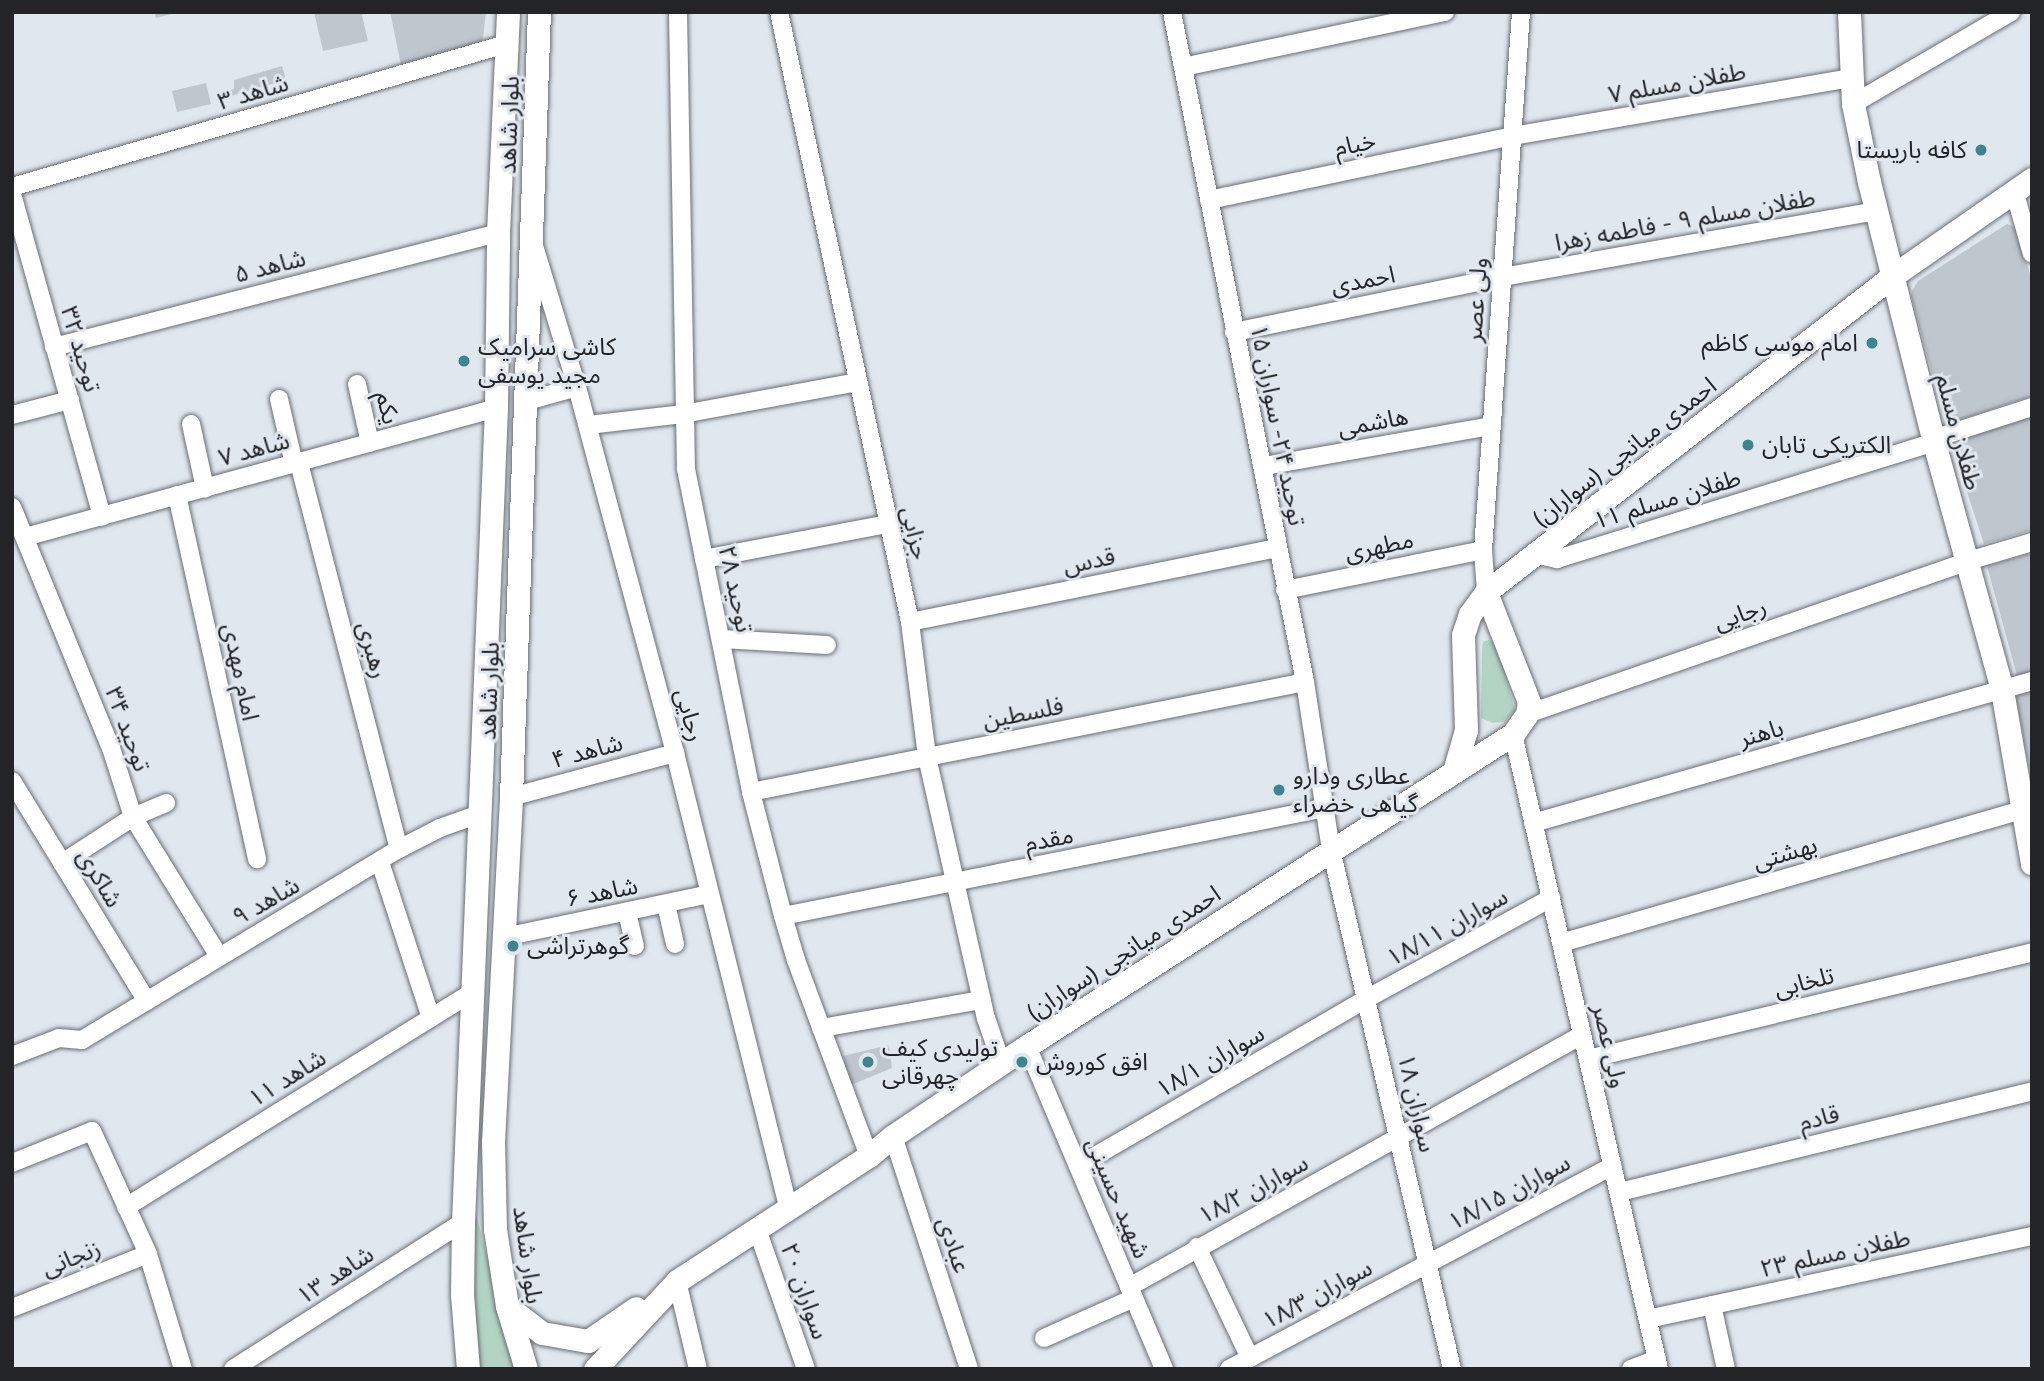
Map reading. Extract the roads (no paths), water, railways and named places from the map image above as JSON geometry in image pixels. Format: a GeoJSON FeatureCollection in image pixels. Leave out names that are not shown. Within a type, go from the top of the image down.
{"type":"FeatureCollection","features":[{"type":"Feature","properties":{"kind":"street","name":"بلوار شاهد"},"geometry":{"type":"LineString","coordinates":[[467,1369],[462,1294],[463,1222],[496,408],[498,233],[508,12]]}},
{"type":"Feature","properties":{"kind":"street","name":"بلوار شاهد"},"geometry":{"type":"LineString","coordinates":[[526,1369],[507,1306],[495,1229],[493,1142],[511,797],[539,12]]}},
{"type":"Feature","properties":{"kind":"street","name":"توحید ۲۸"},"geometry":{"type":"LineString","coordinates":[[678,12],[686,469],[751,792],[783,916],[869,1156]]}},
{"type":"Feature","properties":{"kind":"street","name":"جزایی"},"geometry":{"type":"LineString","coordinates":[[779,12],[910,622],[927,757],[982,1000],[1002,1065]]}},
{"type":"Feature","properties":{"kind":"street","name":"توحید ۲۴- سواران ۱۵"},"geometry":{"type":"LineString","coordinates":[[1172,12],[1234,332],[1264,466],[1277,548],[1305,682],[1331,849]]}},
{"type":"Feature","properties":{"kind":"street"},"geometry":{"type":"LineString","coordinates":[[1183,67],[1445,12]]}},
{"type":"Feature","properties":{"kind":"street","name":"ولی عصر"},"geometry":{"type":"LineString","coordinates":[[1486,592],[1483,550],[1521,12]]}},
{"type":"Feature","properties":{"kind":"street","name":"طفلان مسلم"},"geometry":{"type":"LineString","coordinates":[[1849,12],[1853,104],[1875,211],[1933,441],[2002,690],[2027,809],[2032,863]]}},
{"type":"Feature","properties":{"kind":"street"},"geometry":{"type":"LineString","coordinates":[[1853,104],[2011,12]]}},
{"type":"Feature","properties":{"kind":"street","name":"شاهد ۳"},"geometry":{"type":"LineString","coordinates":[[12,187],[506,44]]}},
{"type":"Feature","properties":{"kind":"street","name":"طفلان مسلم ۷"},"geometry":{"type":"LineString","coordinates":[[1512,136],[1850,78]]}},
{"type":"Feature","properties":{"kind":"street","name":"خیام"},"geometry":{"type":"LineString","coordinates":[[1209,200],[1512,136]]}},
{"type":"Feature","properties":{"kind":"street"},"geometry":{"type":"LineString","coordinates":[[2023,184],[2032,254]]}},
{"type":"Feature","properties":{"kind":"street","name":"احمدی میانجی (سواران)"},"geometry":{"type":"LineString","coordinates":[[1486,592],[1891,277],[2023,184]]}},
{"type":"Feature","properties":{"kind":"street","name":"توحید ۳۲"},"geometry":{"type":"LineString","coordinates":[[12,194],[102,517]]}},
{"type":"Feature","properties":{"kind":"street","name":"طفلان مسلم ۹ - فاطمه زهرا"},"geometry":{"type":"LineString","coordinates":[[1502,277],[1875,211]]}},
{"type":"Feature","properties":{"kind":"street","name":"شاهد ۵"},"geometry":{"type":"LineString","coordinates":[[54,347],[498,233]]}},
{"type":"Feature","properties":{"kind":"street","name":"رجایی"},"geometry":{"type":"LineString","coordinates":[[531,239],[578,387],[675,754],[788,1206]]}},
{"type":"Feature","properties":{"kind":"street","name":"احمدی"},"geometry":{"type":"LineString","coordinates":[[1234,332],[1502,277]]}},
{"type":"Feature","properties":{"kind":"street"},"geometry":{"type":"LineString","coordinates":[[588,425],[684,414],[857,382]]}},
{"type":"Feature","properties":{"kind":"street","name":"یکم"},"geometry":{"type":"LineString","coordinates":[[357,384],[370,443]]}},
{"type":"Feature","properties":{"kind":"street"},"geometry":{"type":"LineString","coordinates":[[527,401],[578,387]]}},
{"type":"Feature","properties":{"kind":"street","name":"رهبری"},"geometry":{"type":"LineString","coordinates":[[279,399],[399,849]]}},
{"type":"Feature","properties":{"kind":"street"},"geometry":{"type":"LineString","coordinates":[[12,415],[70,400]]}},
{"type":"Feature","properties":{"kind":"street","name":"طفلان مسلم ۱۱"},"geometry":{"type":"LineString","coordinates":[[1535,554],[1557,559],[1933,441],[2032,407]]}},
{"type":"Feature","properties":{"kind":"street","name":"شاهد ۷"},"geometry":{"type":"LineString","coordinates":[[25,537],[496,408]]}},
{"type":"Feature","properties":{"kind":"street"},"geometry":{"type":"LineString","coordinates":[[191,424],[205,488]]}},
{"type":"Feature","properties":{"kind":"street","name":"هاشمی"},"geometry":{"type":"LineString","coordinates":[[1264,466],[1491,426]]}},
{"type":"Feature","properties":{"kind":"street","name":"امام مهدی"},"geometry":{"type":"LineString","coordinates":[[177,495],[257,859]]}},
{"type":"Feature","properties":{"kind":"street","name":"توحید ۳۴"},"geometry":{"type":"LineString","coordinates":[[12,507],[111,748],[133,817],[219,956]]}},
{"type":"Feature","properties":{"kind":"street"},"geometry":{"type":"LineString","coordinates":[[704,559],[888,524]]}},
{"type":"Feature","properties":{"kind":"street","name":"رجایی"},"geometry":{"type":"LineString","coordinates":[[1527,714],[1968,561],[2032,542]]}},
{"type":"Feature","properties":{"kind":"street","name":"قدس"},"geometry":{"type":"LineString","coordinates":[[910,622],[1277,548]]}},
{"type":"Feature","properties":{"kind":"street","name":"مطهری"},"geometry":{"type":"LineString","coordinates":[[1285,590],[1483,550]]}},
{"type":"Feature","properties":{"kind":"street"},"geometry":{"type":"LineString","coordinates":[[1486,592],[1523,682],[1528,702],[1527,714],[1513,734]]}},
{"type":"Feature","properties":{"kind":"street"},"geometry":{"type":"LineString","coordinates":[[1455,768],[1466,730],[1463,635],[1470,614],[1486,592]]}},
{"type":"Feature","properties":{"kind":"street"},"geometry":{"type":"LineString","coordinates":[[722,639],[827,645]]}},
{"type":"Feature","properties":{"kind":"street","name":"باهنر"},"geometry":{"type":"LineString","coordinates":[[1533,823],[2032,681]]}},
{"type":"Feature","properties":{"kind":"street","name":"فلسطین"},"geometry":{"type":"LineString","coordinates":[[751,792],[1305,682]]}},
{"type":"Feature","properties":{"kind":"street","name":"ولی عصر"},"geometry":{"type":"LineString","coordinates":[[1513,734],[1658,1364]]}},
{"type":"Feature","properties":{"kind":"street","name":"احمدی میانجی (سواران)"},"geometry":{"type":"LineString","coordinates":[[595,1369],[677,1282],[788,1206],[869,1156],[893,1136],[1027,1046],[1455,768],[1513,734]]}},
{"type":"Feature","properties":{"kind":"street","name":"شاهد ۴"},"geometry":{"type":"LineString","coordinates":[[511,797],[675,754]]}},
{"type":"Feature","properties":{"kind":"street","name":"شاکری"},"geometry":{"type":"LineString","coordinates":[[12,780],[147,1000]]}},
{"type":"Feature","properties":{"kind":"street"},"geometry":{"type":"LineString","coordinates":[[62,863],[133,817],[166,803]]}},
{"type":"Feature","properties":{"kind":"street","name":"مقدم"},"geometry":{"type":"LineString","coordinates":[[783,916],[1325,808]]}},
{"type":"Feature","properties":{"kind":"street","name":"بهشتی"},"geometry":{"type":"LineString","coordinates":[[1561,943],[2027,809]]}},
{"type":"Feature","properties":{"kind":"street","name":"شاهد ۹"},"geometry":{"type":"LineString","coordinates":[[12,1056],[59,1038],[82,1040],[399,849],[479,814]]}},
{"type":"Feature","properties":{"kind":"street","name":"سواران ۱۸"},"geometry":{"type":"LineString","coordinates":[[1331,849],[1401,1137],[1452,1369]]}},
{"type":"Feature","properties":{"kind":"street"},"geometry":{"type":"LineString","coordinates":[[380,862],[431,1018]]}},
{"type":"Feature","properties":{"kind":"street","name":"شاهد ۶"},"geometry":{"type":"LineString","coordinates":[[503,937],[709,894]]}},
{"type":"Feature","properties":{"kind":"street","name":"سواران ۱۸/۱۱"},"geometry":{"type":"LineString","coordinates":[[1366,999],[1551,898]]}},
{"type":"Feature","properties":{"kind":"street"},"geometry":{"type":"LineString","coordinates":[[666,904],[675,944]]}},
{"type":"Feature","properties":{"kind":"street"},"geometry":{"type":"LineString","coordinates":[[627,912],[635,946]]}},
{"type":"Feature","properties":{"kind":"street","name":"تلخابی"},"geometry":{"type":"LineString","coordinates":[[1588,1059],[2032,952]]}},
{"type":"Feature","properties":{"kind":"street","name":"شاهد ۱۱"},"geometry":{"type":"LineString","coordinates":[[126,1207],[474,991]]}},
{"type":"Feature","properties":{"kind":"street","name":"سواران ۱۸/۱"},"geometry":{"type":"LineString","coordinates":[[1078,1166],[1366,999]]}},
{"type":"Feature","properties":{"kind":"street"},"geometry":{"type":"LineString","coordinates":[[821,1028],[982,1000]]}},
{"type":"Feature","properties":{"kind":"street","name":"سواران ۱۸/۲"},"geometry":{"type":"LineString","coordinates":[[1044,1338],[1131,1292],[1197,1247],[1582,1035]]}},
{"type":"Feature","properties":{"kind":"street","name":"شهید حسینی"},"geometry":{"type":"LineString","coordinates":[[1027,1046],[1164,1369]]}},
{"type":"Feature","properties":{"kind":"street","name":"قادم"},"geometry":{"type":"LineString","coordinates":[[1619,1192],[2032,1091]]}},
{"type":"Feature","properties":{"kind":"street"},"geometry":{"type":"LineString","coordinates":[[12,1163],[92,1131],[148,1254],[183,1369]]}},
{"type":"Feature","properties":{"kind":"street","name":"عبادی"},"geometry":{"type":"LineString","coordinates":[[893,1136],[969,1369]]}},
{"type":"Feature","properties":{"kind":"street","name":"سواران ۱۸/۱۵"},"geometry":{"type":"LineString","coordinates":[[1427,1262],[1613,1166]]}},
{"type":"Feature","properties":{"kind":"street","name":"شاهد ۱۳"},"geometry":{"type":"LineString","coordinates":[[233,1369],[463,1222]]}},
{"type":"Feature","properties":{"kind":"street","name":"سواران ۲۰"},"geometry":{"type":"LineString","coordinates":[[757,1228],[806,1369]]}},
{"type":"Feature","properties":{"kind":"street","name":"طفلان مسلم ۲۳"},"geometry":{"type":"LineString","coordinates":[[1648,1319],[2032,1236]]}},
{"type":"Feature","properties":{"kind":"street"},"geometry":{"type":"LineString","coordinates":[[1197,1247],[1250,1357]]}},
{"type":"Feature","properties":{"kind":"street","name":"زنجانی"},"geometry":{"type":"LineString","coordinates":[[12,1308],[148,1254]]}},
{"type":"Feature","properties":{"kind":"street","name":"سواران ۱۸/۳"},"geometry":{"type":"LineString","coordinates":[[1229,1369],[1427,1262]]}},
{"type":"Feature","properties":{"kind":"street"},"geometry":{"type":"LineString","coordinates":[[507,1306],[542,1333],[588,1340],[677,1282],[698,1369]]}},
{"type":"Feature","properties":{"kind":"street"},"geometry":{"type":"LineString","coordinates":[[1712,1305],[1726,1369]]}},
{"type":"Feature","properties":{"kind":"street"},"geometry":{"type":"LineString","coordinates":[[1631,1369],[1658,1364]]}},
{"type":"Feature","properties":{"kind":"place","name":"کافه باریستا"},"geometry":{"type":"Point","coordinates":[1981,150]}},
{"type":"Feature","properties":{"kind":"place","name":"امام موسی کاظم"},"geometry":{"type":"Point","coordinates":[1872,343]}},
{"type":"Feature","properties":{"kind":"place","name":"کاشی سرامیک مجید یوسفی"},"geometry":{"type":"Point","coordinates":[464,361]}},
{"type":"Feature","properties":{"kind":"place","name":"الکتریکی تابان"},"geometry":{"type":"Point","coordinates":[1748,445]}},
{"type":"Feature","properties":{"kind":"place","name":"عطاری ودارو گیاهی خضراء"},"geometry":{"type":"Point","coordinates":[1279,790]}},
{"type":"Feature","properties":{"kind":"place","name":"گوهرتراشی"},"geometry":{"type":"Point","coordinates":[513,946]}},
{"type":"Feature","properties":{"kind":"place","name":"تولیدی کیف چهرقانی"},"geometry":{"type":"Point","coordinates":[868,1062]}},
{"type":"Feature","properties":{"kind":"place","name":"افق کوروش"},"geometry":{"type":"Point","coordinates":[1022,1062]}}]}
